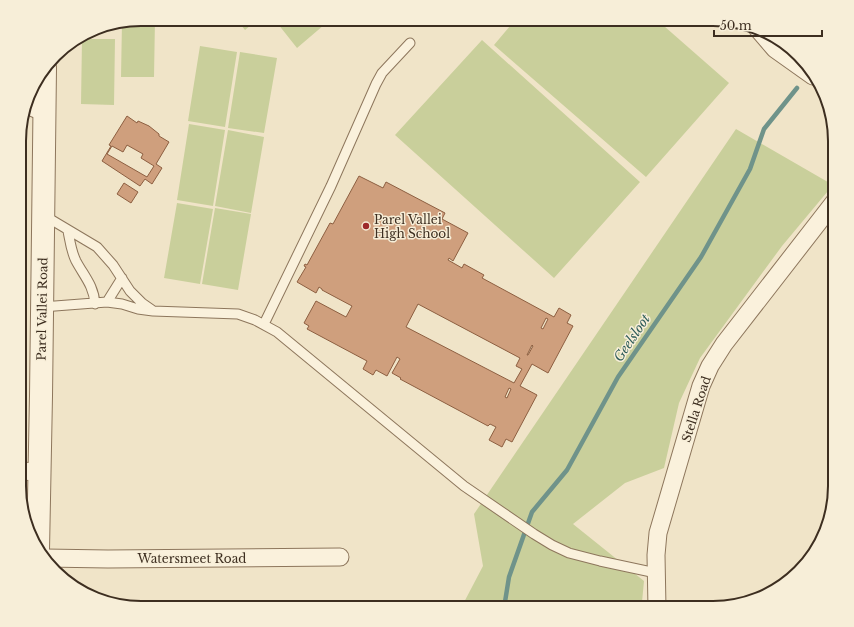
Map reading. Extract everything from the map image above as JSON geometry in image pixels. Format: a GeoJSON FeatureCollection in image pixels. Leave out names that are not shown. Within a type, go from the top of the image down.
{"type":"FeatureCollection","features":[{"type":"Feature","properties":{"kind":"street"},"geometry":{"type":"LineString","coordinates":[[767,40],[775,49],[799,65]]}},
{"type":"Feature","properties":{"kind":"street","name":"Parel Vallei Road"},"geometry":{"type":"LineString","coordinates":[[36,533],[30,472],[42,307],[44,215],[36,109],[42,82]]}},
{"type":"Feature","properties":{"kind":"street","name":"Stella Road"},"geometry":{"type":"LineString","coordinates":[[657,601],[656,555],[658,533],[701,386],[710,366],[724,344],[828,210]]}},
{"type":"Feature","properties":{"kind":"street","name":"Watersmeet Road"},"geometry":{"type":"LineString","coordinates":[[52,558],[340,557]]}},
{"type":"Feature","properties":{"kind":"lane"},"geometry":{"type":"LineString","coordinates":[[264,324],[331,186],[376,84],[382,73],[410,43]]}},
{"type":"Feature","properties":{"kind":"lane"},"geometry":{"type":"LineString","coordinates":[[44,215],[68,231],[97,247],[109,260],[135,297],[154,311]]}},
{"type":"Feature","properties":{"kind":"lane"},"geometry":{"type":"LineString","coordinates":[[68,231],[72,251],[77,263],[93,290],[95,304]]}},
{"type":"Feature","properties":{"kind":"lane"},"geometry":{"type":"LineString","coordinates":[[107,302],[122,278]]}},
{"type":"Feature","properties":{"kind":"lane"},"geometry":{"type":"LineString","coordinates":[[42,307],[107,302],[154,311],[238,314],[247,316],[264,324],[283,337],[464,486],[546,541],[569,553],[656,573]]}},
{"type":"Feature","properties":{"kind":"green space"},"geometry":{"type":"Polygon","coordinates":[[[155,26],[154,77],[121,77],[122,28],[155,26]]]}},
{"type":"Feature","properties":{"kind":"green space"},"geometry":{"type":"Polygon","coordinates":[[[242,26],[250,26],[245,30],[242,26]]]}},
{"type":"Feature","properties":{"kind":"green space"},"geometry":{"type":"Polygon","coordinates":[[[280,26],[323,26],[297,48],[280,26]]]}},
{"type":"Feature","properties":{"kind":"green space"},"geometry":{"type":"Polygon","coordinates":[[[510,26],[664,26],[729,83],[646,177],[494,45],[510,26]]]}},
{"type":"Feature","properties":{"kind":"green space"},"geometry":{"type":"Polygon","coordinates":[[[88,39],[115,39],[114,105],[81,104],[82,42],[88,39]]]}},
{"type":"Feature","properties":{"kind":"green space"},"geometry":{"type":"Polygon","coordinates":[[[482,40],[640,182],[554,278],[395,135],[482,40]]]}},
{"type":"Feature","properties":{"kind":"green space"},"geometry":{"type":"Polygon","coordinates":[[[200,46],[237,52],[225,127],[188,121],[200,46]]]}},
{"type":"Feature","properties":{"kind":"green space"},"geometry":{"type":"Polygon","coordinates":[[[240,52],[277,58],[264,133],[228,128],[240,52]]]}},
{"type":"Feature","properties":{"kind":"green space"},"geometry":{"type":"Polygon","coordinates":[[[189,124],[225,130],[213,206],[177,200],[189,124]]]}},
{"type":"Feature","properties":{"kind":"green space"},"geometry":{"type":"Polygon","coordinates":[[[736,129],[828,182],[828,191],[782,246],[700,358],[679,403],[664,468],[625,483],[573,524],[644,581],[642,601],[465,601],[483,566],[474,514],[736,129]]]}},
{"type":"Feature","properties":{"kind":"green space"},"geometry":{"type":"Polygon","coordinates":[[[228,130],[264,137],[251,213],[215,206],[228,130]]]}},
{"type":"Feature","properties":{"kind":"green space"},"geometry":{"type":"Polygon","coordinates":[[[177,203],[213,209],[200,284],[164,278],[177,203]]]}},
{"type":"Feature","properties":{"kind":"green space"},"geometry":{"type":"Polygon","coordinates":[[[215,208],[251,214],[238,290],[202,284],[215,208]]]}},
{"type":"Feature","properties":{"kind":"building"},"geometry":{"type":"Polygon","coordinates":[[[127,116],[137,123],[138,121],[149,126],[159,134],[159,136],[169,142],[156,164],[162,168],[152,184],[145,179],[140,186],[102,161],[111,146],[109,145],[127,116]],[[127,145],[123,152],[112,146],[107,154],[147,177],[154,166],[141,158],[143,154],[127,145]]]}},
{"type":"Feature","properties":{"kind":"building"},"geometry":{"type":"Polygon","coordinates":[[[359,176],[383,188],[386,182],[445,213],[442,219],[468,233],[453,261],[449,258],[448,260],[462,268],[464,264],[484,275],[482,278],[554,317],[559,308],[571,315],[567,323],[573,326],[548,373],[532,364],[520,386],[537,395],[512,442],[506,439],[502,447],[489,440],[496,427],[490,424],[488,426],[400,379],[401,378],[392,373],[400,359],[397,357],[387,376],[376,370],[373,375],[363,369],[367,361],[307,329],[309,326],[304,323],[316,301],[346,317],[352,306],[319,287],[316,293],[297,282],[306,267],[304,266],[305,264],[307,265],[330,223],[333,224],[359,176]],[[418,304],[406,327],[514,383],[522,369],[516,366],[520,358],[418,304]],[[546,318],[541,328],[543,329],[548,319],[546,318]],[[532,345],[527,355],[533,346],[532,345]],[[509,388],[505,397],[507,398],[511,389],[509,388]]]}},
{"type":"Feature","properties":{"kind":"building"},"geometry":{"type":"Polygon","coordinates":[[[124,183],[138,192],[131,203],[117,194],[124,183]]]}},
{"type":"Feature","properties":{"kind":"waterway","name":"Geelsloot"},"geometry":{"type":"LineString","coordinates":[[505,601],[509,577],[532,512],[567,470],[618,377],[701,257],[750,169],[764,129],[797,88]]}},
{"type":"Feature","properties":{"kind":"place","name":"Parel Vallei High School"},"geometry":{"type":"Point","coordinates":[366,226]}}]}
